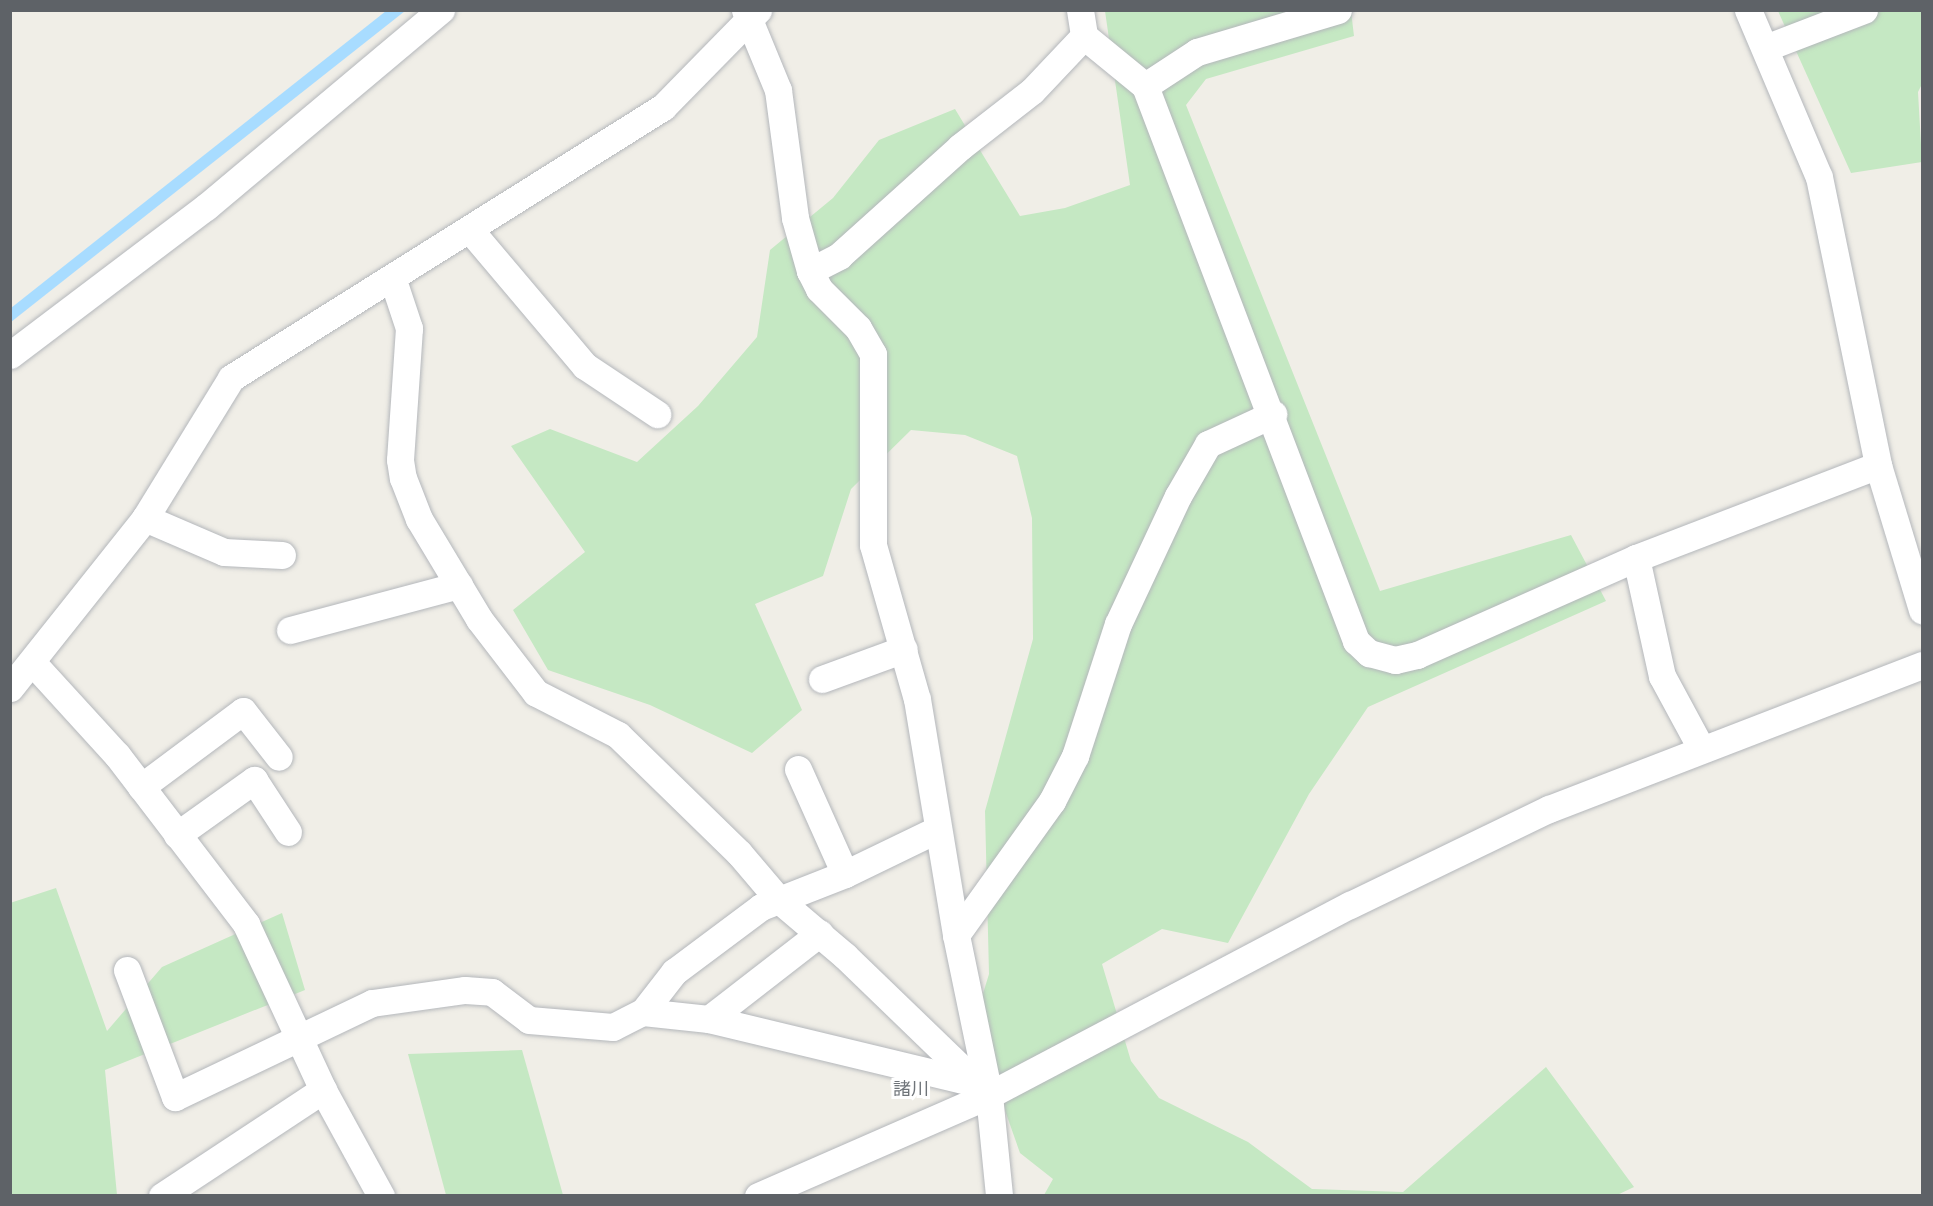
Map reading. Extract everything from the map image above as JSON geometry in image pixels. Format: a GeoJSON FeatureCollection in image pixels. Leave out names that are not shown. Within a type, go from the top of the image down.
{"type":"FeatureCollection","features":[{"type":"Feature","properties":{"kind":"street"},"geometry":{"type":"LineString","coordinates":[[10,355],[206,207],[441,10]]}},
{"type":"Feature","properties":{"kind":"street"},"geometry":{"type":"LineString","coordinates":[[1145,86],[1197,52],[1338,10]]}},
{"type":"Feature","properties":{"kind":"street"},"geometry":{"type":"LineString","coordinates":[[1748,10],[1820,177],[1878,465],[1923,610]]}},
{"type":"Feature","properties":{"kind":"street"},"geometry":{"type":"LineString","coordinates":[[1765,48],[1864,10]]}},
{"type":"Feature","properties":{"kind":"street"},"geometry":{"type":"LineString","coordinates":[[10,688],[145,519],[231,378],[393,280],[663,107],[751,13],[778,90],[795,218],[810,271],[819,289],[858,328],[873,354],[873,545],[917,699],[999,1196]]}},
{"type":"Feature","properties":{"kind":"street"},"geometry":{"type":"LineString","coordinates":[[810,271],[839,256],[960,147],[1032,92],[1082,23],[1145,86],[1273,414],[1356,641],[1369,653],[1395,660],[1417,655],[1636,558],[1878,465]]}},
{"type":"Feature","properties":{"kind":"street"},"geometry":{"type":"LineString","coordinates":[[470,230],[585,366],[657,414]]}},
{"type":"Feature","properties":{"kind":"street"},"geometry":{"type":"LineString","coordinates":[[393,280],[409,328],[400,460],[403,478],[419,519],[459,585],[536,693],[618,735],[739,853],[779,900],[820,933],[982,1089]]}},
{"type":"Feature","properties":{"kind":"street"},"geometry":{"type":"LineString","coordinates":[[956,935],[1052,801],[1075,756],[1118,624],[1178,496],[1208,444],[1273,414]]}},
{"type":"Feature","properties":{"kind":"street"},"geometry":{"type":"LineString","coordinates":[[145,519],[224,552],[282,555]]}},
{"type":"Feature","properties":{"kind":"street"},"geometry":{"type":"LineString","coordinates":[[1636,558],[1662,676],[1701,748]]}},
{"type":"Feature","properties":{"kind":"street"},"geometry":{"type":"LineString","coordinates":[[290,630],[459,585]]}},
{"type":"Feature","properties":{"kind":"street"},"geometry":{"type":"LineString","coordinates":[[822,679],[904,649]]}},
{"type":"Feature","properties":{"kind":"street"},"geometry":{"type":"LineString","coordinates":[[32,662],[141,787],[246,924],[301,1037],[323,1090],[381,1196]]}},
{"type":"Feature","properties":{"kind":"street"},"geometry":{"type":"LineString","coordinates":[[758,1196],[982,1089],[1350,905],[1549,809],[1701,748],[1923,665]]}},
{"type":"Feature","properties":{"kind":"street"},"geometry":{"type":"LineString","coordinates":[[141,787],[243,711],[279,757]]}},
{"type":"Feature","properties":{"kind":"street"},"geometry":{"type":"LineString","coordinates":[[798,769],[846,874]]}},
{"type":"Feature","properties":{"kind":"street"},"geometry":{"type":"LineString","coordinates":[[177,835],[254,780],[288,832]]}},
{"type":"Feature","properties":{"kind":"street"},"geometry":{"type":"LineString","coordinates":[[127,970],[175,1097],[372,1003],[465,990],[492,992],[529,1020],[614,1027],[643,1012],[674,972],[761,907],[846,874],[938,829]]}},
{"type":"Feature","properties":{"kind":"street"},"geometry":{"type":"LineString","coordinates":[[709,1018],[820,933]]}},
{"type":"Feature","properties":{"kind":"street"},"geometry":{"type":"LineString","coordinates":[[643,1012],[709,1018],[982,1089]]}},
{"type":"Feature","properties":{"kind":"street"},"geometry":{"type":"LineString","coordinates":[[162,1196],[323,1090]]}},
{"type":"Feature","properties":{"kind":"green space"},"geometry":{"type":"Polygon","coordinates":[[[1105,11],[1351,11],[1354,36],[1206,79],[1186,105],[1380,591],[1571,535],[1606,601],[1368,707],[1309,794],[1228,943],[1162,929],[1102,964],[1131,1061],[1159,1098],[1248,1142],[1312,1189],[1403,1192],[1546,1067],[1634,1187],[1615,1196],[1044,1195],[1053,1179],[1020,1153],[974,1023],[989,974],[985,811],[1033,639],[1032,518],[1017,456],[965,435],[911,430],[851,489],[823,576],[755,604],[802,710],[752,753],[650,705],[548,670],[513,610],[585,552],[511,446],[550,429],[637,462],[698,406],[757,337],[770,250],[833,198],[879,140],[955,109],[1020,216],[1065,208],[1130,185],[1105,11]]]}},
{"type":"Feature","properties":{"kind":"green space"},"geometry":{"type":"Polygon","coordinates":[[[1778,11],[1922,11],[1922,84],[1918,92],[1922,162],[1851,173],[1778,11]]]}},
{"type":"Feature","properties":{"kind":"green space"},"geometry":{"type":"Polygon","coordinates":[[[56,888],[107,1031],[162,967],[282,913],[305,990],[105,1070],[117,1195],[11,1195],[10,903],[56,888]]]}},
{"type":"Feature","properties":{"kind":"green space"},"geometry":{"type":"Polygon","coordinates":[[[522,1050],[563,1195],[446,1195],[408,1054],[522,1050]]]}},
{"type":"Feature","properties":{"kind":"water"},"geometry":{"type":"Polygon","coordinates":[[[386,11],[405,11],[11,322],[11,308],[386,11]]]}},
{"type":"Feature","properties":{"kind":"district","name":"諸川"},"geometry":{"type":"Point","coordinates":[911,1088]}}]}
